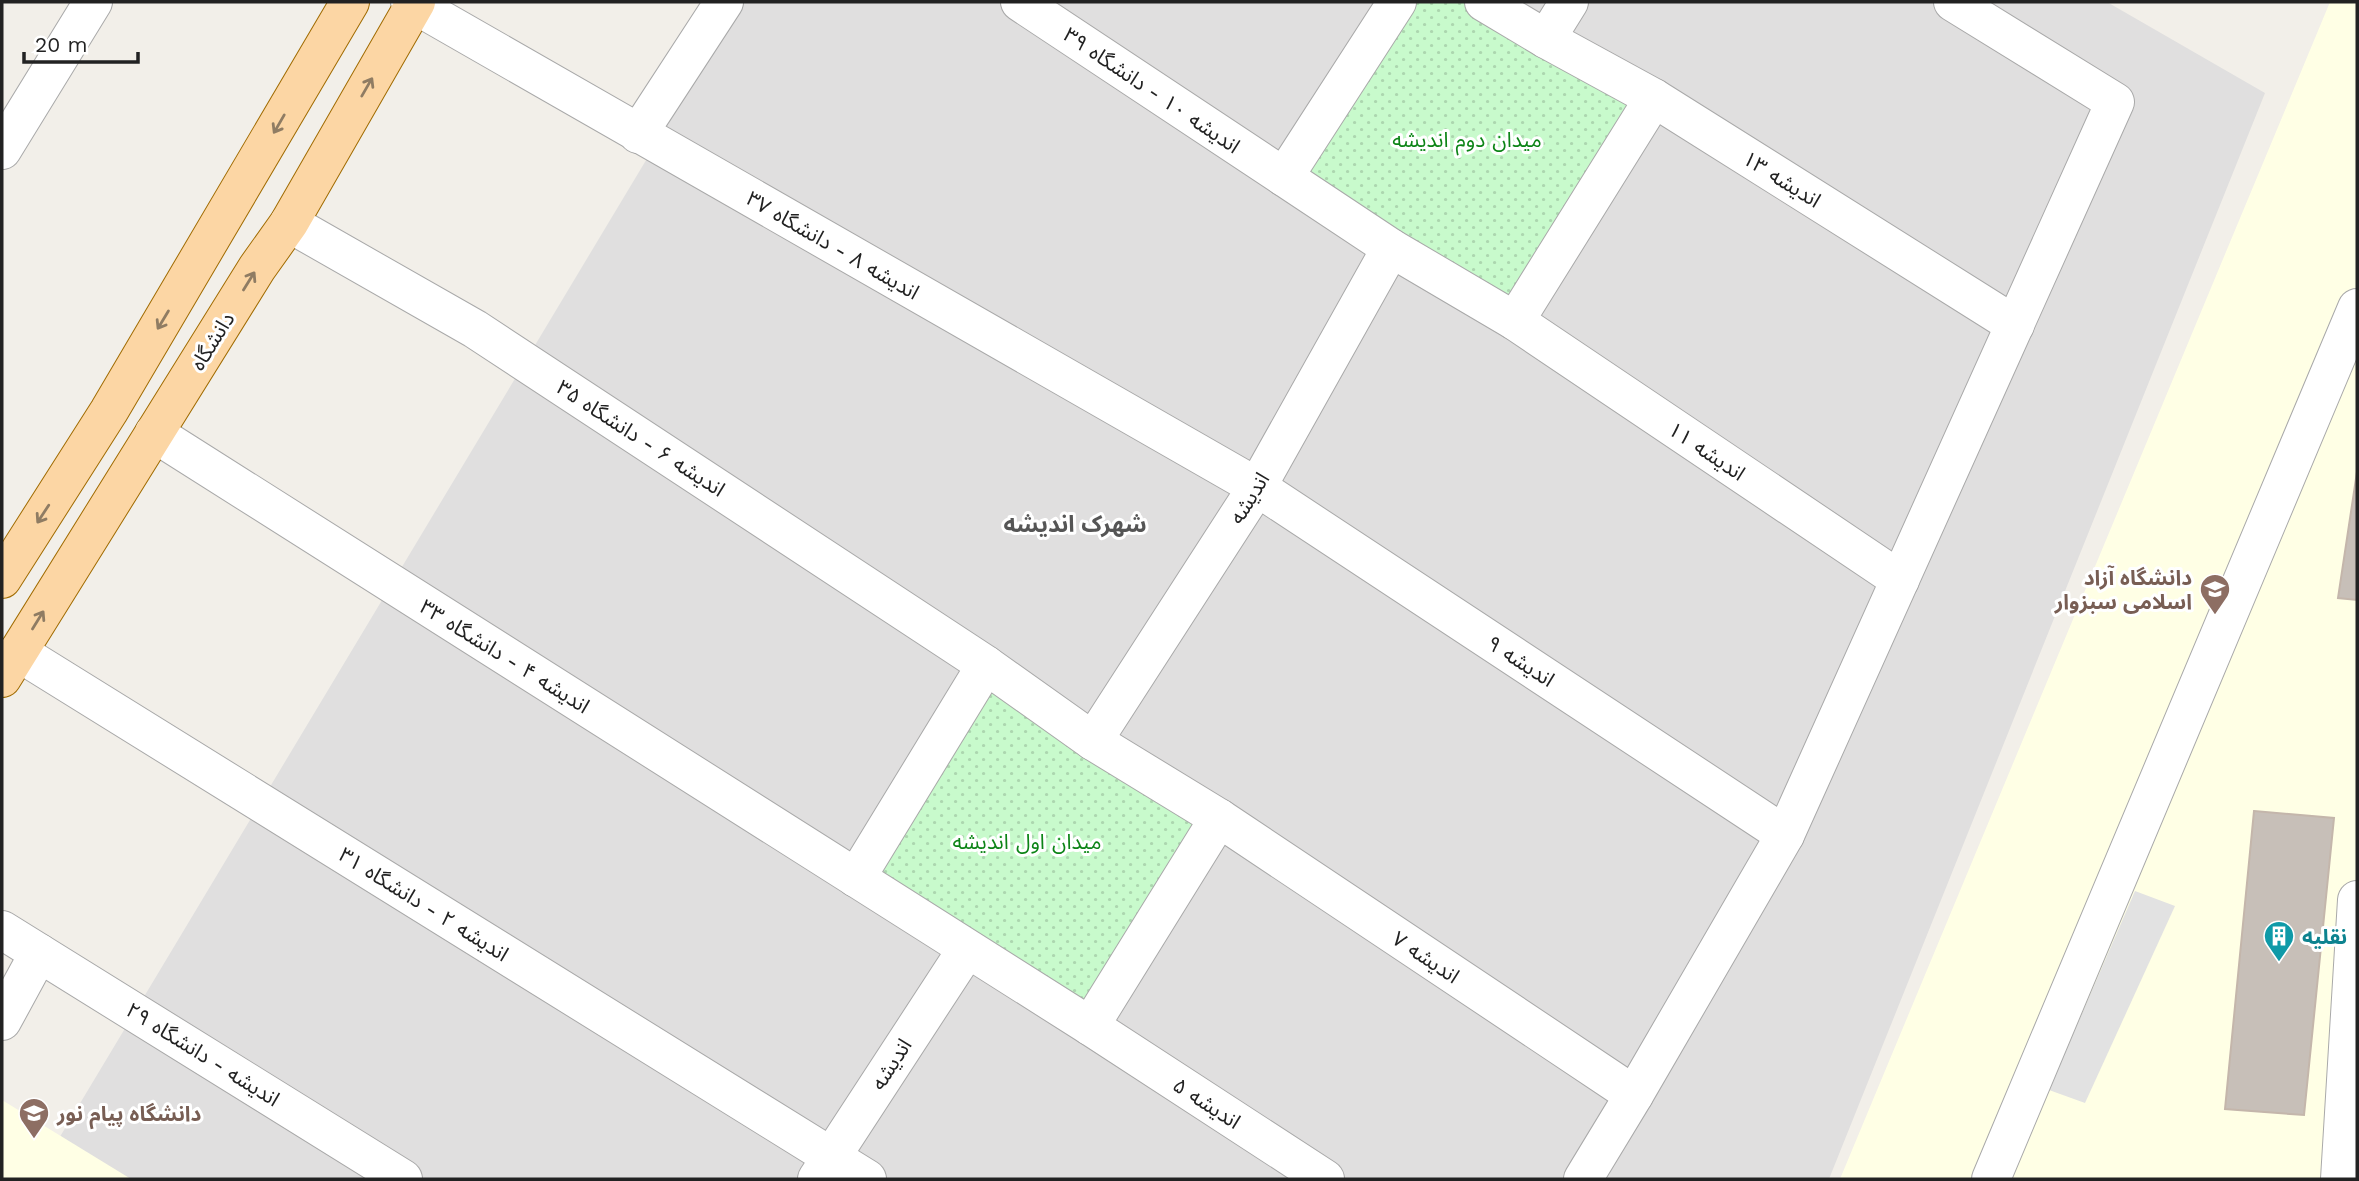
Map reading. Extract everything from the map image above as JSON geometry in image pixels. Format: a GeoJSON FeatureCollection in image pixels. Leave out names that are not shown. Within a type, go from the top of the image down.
{"type":"FeatureCollection","features":[{"type":"Feature","properties":{"kind":"main road"},"geometry":{"type":"LineString","coordinates":[[2,576],[109,411],[350,2]]}},
{"type":"Feature","properties":{"kind":"main road","name":"دانشگاه"},"geometry":{"type":"LineString","coordinates":[[10,665],[257,268],[289,223],[414,3]]}},
{"type":"Feature","properties":{"kind":"street"},"geometry":{"type":"LineString","coordinates":[[2,150],[93,2]]}},
{"type":"Feature","properties":{"kind":"street"},"geometry":{"type":"LineString","coordinates":[[638,134],[724,2]]}},
{"type":"Feature","properties":{"kind":"street","name":"اندیشه ۱۰ - دانشگاه ۳۹"},"geometry":{"type":"LineString","coordinates":[[1020,2],[1284,177]]}},
{"type":"Feature","properties":{"kind":"street"},"geometry":{"type":"LineString","coordinates":[[1397,2],[1284,177],[1391,248],[1515,321],[1654,98]]}},
{"type":"Feature","properties":{"kind":"street","name":"اندیشه ۱۳"},"geometry":{"type":"LineString","coordinates":[[1483,2],[1654,98],[2015,325]]}},
{"type":"Feature","properties":{"kind":"street"},"geometry":{"type":"LineString","coordinates":[[1546,39],[1569,2]]}},
{"type":"Feature","properties":{"kind":"street"},"geometry":{"type":"LineString","coordinates":[[1583,1179],[1785,835],[2115,102],[1952,2]]}},
{"type":"Feature","properties":{"kind":"street","name":"اندیشه ۸ - دانشگاه ۳۷"},"geometry":{"type":"LineString","coordinates":[[414,3],[1257,487]]}},
{"type":"Feature","properties":{"kind":"street","name":"اندیشه ۶ - دانشگاه ۳۵"},"geometry":{"type":"LineString","coordinates":[[289,223],[475,329],[986,665]]}},
{"type":"Feature","properties":{"kind":"street","name":"اندیشه"},"geometry":{"type":"LineString","coordinates":[[1093,741],[1257,487],[1391,248]]}},
{"type":"Feature","properties":{"kind":"street"},"geometry":{"type":"LineString","coordinates":[[1991,1179],[2357,308]]}},
{"type":"Feature","properties":{"kind":"street","name":"اندیشه ۱۱"},"geometry":{"type":"LineString","coordinates":[[1515,321],[1900,580]]}},
{"type":"Feature","properties":{"kind":"street","name":"اندیشه ۴ - دانشگاه ۳۳"},"geometry":{"type":"LineString","coordinates":[[154,433],[856,878]]}},
{"type":"Feature","properties":{"kind":"street","name":"اندیشه ۹"},"geometry":{"type":"LineString","coordinates":[[1257,487],[1785,835]]}},
{"type":"Feature","properties":{"kind":"street","name":"اندیشه ۲ - دانشگاه ۳۱"},"geometry":{"type":"LineString","coordinates":[[10,665],[824,1168],[867,1179]]}},
{"type":"Feature","properties":{"kind":"street"},"geometry":{"type":"LineString","coordinates":[[986,665],[1093,741],[1219,818],[1090,1026],[856,878],[986,665]]}},
{"type":"Feature","properties":{"kind":"street","name":"اندیشه ۷"},"geometry":{"type":"LineString","coordinates":[[1219,818],[1634,1095]]}},
{"type":"Feature","properties":{"kind":"street"},"geometry":{"type":"LineString","coordinates":[[2340,1179],[2357,900]]}},
{"type":"Feature","properties":{"kind":"street","name":"اندیشه - دانشگاه ۲۹"},"geometry":{"type":"LineString","coordinates":[[2,930],[403,1179]]}},
{"type":"Feature","properties":{"kind":"street","name":"اندیشه"},"geometry":{"type":"LineString","coordinates":[[824,1168],[967,949]]}},
{"type":"Feature","properties":{"kind":"street"},"geometry":{"type":"LineString","coordinates":[[2,1021],[39,953]]}},
{"type":"Feature","properties":{"kind":"street","name":"اندیشه ۵"},"geometry":{"type":"LineString","coordinates":[[1090,1026],[1325,1179]]}},
{"type":"Feature","properties":{"kind":"shaded area"},"geometry":{"type":"Polygon","coordinates":[[[741,2],[2107,2],[2265,93],[1829,1179],[2,1179],[2,1142],[49,1155],[741,2]]]}},
{"type":"Feature","properties":{"kind":"shaded area","name":"دانشگاه آزاد اسلامی سبزوار"},"geometry":{"type":"Polygon","coordinates":[[[2330,2],[2357,2],[2357,1179],[1840,1179],[2330,2]]]}},
{"type":"Feature","properties":{"kind":"shaded area"},"geometry":{"type":"Polygon","coordinates":[[[2135,891],[2175,906],[2085,1103],[2049,1090],[2135,891]]]}},
{"type":"Feature","properties":{"kind":"shaded area","name":"دانشگاه پیام نور"},"geometry":{"type":"Polygon","coordinates":[[[2,1100],[131,1179],[2,1179],[2,1100]]]}},
{"type":"Feature","properties":{"kind":"green space","name":"میدان دوم اندیشه"},"geometry":{"type":"Polygon","coordinates":[[[1397,2],[1487,2],[1654,98],[1515,321],[1284,177],[1397,2]]]}},
{"type":"Feature","properties":{"kind":"green space","name":"میدان اول اندیشه"},"geometry":{"type":"Polygon","coordinates":[[[986,671],[1214,820],[1090,1020],[860,879],[986,671]]]}},
{"type":"Feature","properties":{"kind":"building"},"geometry":{"type":"Polygon","coordinates":[[[2357,472],[2357,600],[2338,598],[2357,472]]]}},
{"type":"Feature","properties":{"kind":"building","name":"نقلیه"},"geometry":{"type":"Polygon","coordinates":[[[2254,811],[2334,818],[2304,1115],[2225,1109],[2254,811]]]}},
{"type":"Feature","properties":{"kind":"place","name":"دانشگاه آزاد اسلامی سبزوار"},"geometry":{"type":"Point","coordinates":[2215,616]}},
{"type":"Feature","properties":{"kind":"place","name":"نقلیه"},"geometry":{"type":"Point","coordinates":[2279,963]}},
{"type":"Feature","properties":{"kind":"place","name":"دانشگاه پیام نور"},"geometry":{"type":"Point","coordinates":[34,1140]}},
{"type":"Feature","properties":{"kind":"district","name":"شهرک اندیشه"},"geometry":{"type":"Point","coordinates":[1075,524]}}]}
